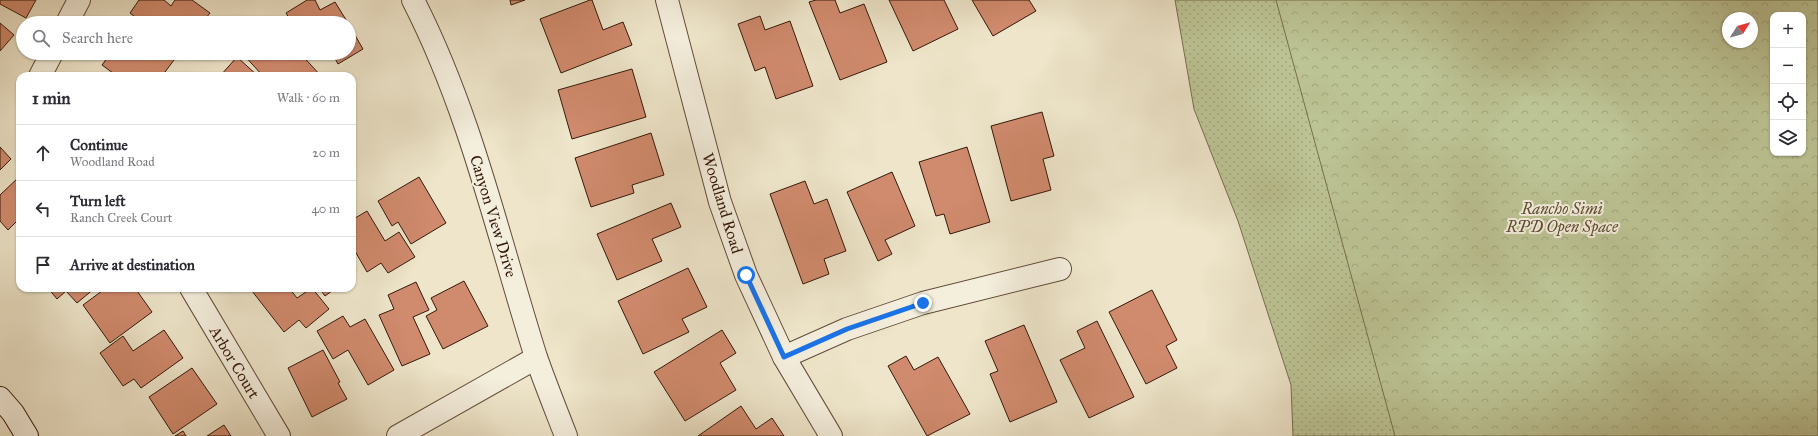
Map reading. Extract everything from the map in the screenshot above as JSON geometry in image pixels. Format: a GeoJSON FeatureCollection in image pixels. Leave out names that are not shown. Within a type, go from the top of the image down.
{"type":"FeatureCollection","features":[{"type":"Feature","properties":{"kind":"street"},"geometry":{"type":"LineString","coordinates":[[71,16],[79,0]]}},
{"type":"Feature","properties":{"kind":"street","name":"Canyon View Drive"},"geometry":{"type":"LineString","coordinates":[[413,0],[427,27],[459,104],[536,358],[566,436]]}},
{"type":"Feature","properties":{"kind":"street","name":"Woodland Road"},"geometry":{"type":"LineString","coordinates":[[669,0],[720,202],[746,275],[784,357],[831,436]]}},
{"type":"Feature","properties":{"kind":"street"},"geometry":{"type":"LineString","coordinates":[[42,72],[48,60]]}},
{"type":"Feature","properties":{"kind":"street"},"geometry":{"type":"LineString","coordinates":[[784,357],[847,329],[923,303],[1060,269]]}},
{"type":"Feature","properties":{"kind":"street","name":"Arbor Court"},"geometry":{"type":"LineString","coordinates":[[193,292],[279,436]]}},
{"type":"Feature","properties":{"kind":"street"},"geometry":{"type":"LineString","coordinates":[[398,436],[536,358]]}},
{"type":"Feature","properties":{"kind":"street"},"geometry":{"type":"LineString","coordinates":[[0,398],[13,413],[27,436]]}},
{"type":"Feature","properties":{"kind":"green space","name":"Rancho Simi RPD Open Space"},"geometry":{"type":"Polygon","coordinates":[[[1175,0],[1818,0],[1818,436],[1293,436],[1291,385],[1238,221],[1194,109],[1175,0]]]}},
{"type":"Feature","properties":{"kind":"green space","name":"Rancho Simi RPD Open Space"},"geometry":{"type":"Polygon","coordinates":[[[1276,0],[1818,0],[1818,436],[1395,436],[1276,0]]]}},
{"type":"Feature","properties":{"kind":"building"},"geometry":{"type":"Polygon","coordinates":[[[0,0],[36,0],[27,16],[22,16],[0,4],[0,0]]]}},
{"type":"Feature","properties":{"kind":"building"},"geometry":{"type":"Polygon","coordinates":[[[139,0],[164,0],[171,6],[175,0],[192,0],[210,13],[208,16],[134,16],[130,13],[139,0]]]}},
{"type":"Feature","properties":{"kind":"building"},"geometry":{"type":"Polygon","coordinates":[[[307,0],[315,0],[320,10],[335,2],[344,16],[288,16],[286,13],[307,0]]]}},
{"type":"Feature","properties":{"kind":"building"},"geometry":{"type":"Polygon","coordinates":[[[510,0],[525,0],[511,5],[510,0]]]}},
{"type":"Feature","properties":{"kind":"building"},"geometry":{"type":"Polygon","coordinates":[[[592,0],[603,30],[623,22],[632,45],[561,73],[540,19],[592,0]]]}},
{"type":"Feature","properties":{"kind":"building"},"geometry":{"type":"Polygon","coordinates":[[[816,0],[835,0],[840,13],[864,4],[887,62],[840,80],[809,2],[816,0]]]}},
{"type":"Feature","properties":{"kind":"building"},"geometry":{"type":"Polygon","coordinates":[[[889,0],[944,0],[958,29],[913,51],[889,0]]]}},
{"type":"Feature","properties":{"kind":"building"},"geometry":{"type":"Polygon","coordinates":[[[972,0],[1029,0],[1036,11],[993,36],[972,0]]]}},
{"type":"Feature","properties":{"kind":"building"},"geometry":{"type":"Polygon","coordinates":[[[760,16],[765,30],[790,21],[813,86],[776,99],[765,67],[755,71],[738,24],[760,16]]]}},
{"type":"Feature","properties":{"kind":"building"},"geometry":{"type":"Polygon","coordinates":[[[0,23],[14,35],[0,51],[0,23]]]}},
{"type":"Feature","properties":{"kind":"building"},"geometry":{"type":"Polygon","coordinates":[[[356,37],[363,49],[356,53],[356,37]]]}},
{"type":"Feature","properties":{"kind":"building"},"geometry":{"type":"Polygon","coordinates":[[[106,60],[174,60],[165,72],[112,72],[102,65],[106,60]]]}},
{"type":"Feature","properties":{"kind":"building"},"geometry":{"type":"Polygon","coordinates":[[[234,60],[240,60],[254,72],[224,72],[234,60]]]}},
{"type":"Feature","properties":{"kind":"building"},"geometry":{"type":"Polygon","coordinates":[[[248,60],[306,60],[317,72],[259,72],[248,60]]]}},
{"type":"Feature","properties":{"kind":"building"},"geometry":{"type":"Polygon","coordinates":[[[336,60],[345,60],[338,64],[336,60]]]}},
{"type":"Feature","properties":{"kind":"building"},"geometry":{"type":"Polygon","coordinates":[[[632,69],[646,117],[572,139],[558,90],[632,69]]]}},
{"type":"Feature","properties":{"kind":"building"},"geometry":{"type":"Polygon","coordinates":[[[1042,112],[1054,156],[1043,159],[1051,190],[1011,201],[991,126],[1042,112]]]}},
{"type":"Feature","properties":{"kind":"building"},"geometry":{"type":"Polygon","coordinates":[[[651,133],[664,175],[632,185],[634,193],[591,207],[575,158],[651,133]]]}},
{"type":"Feature","properties":{"kind":"building"},"geometry":{"type":"Polygon","coordinates":[[[0,147],[11,159],[0,170],[0,147]]]}},
{"type":"Feature","properties":{"kind":"building"},"geometry":{"type":"Polygon","coordinates":[[[967,147],[990,222],[950,234],[944,214],[936,216],[919,162],[967,147]]]}},
{"type":"Feature","properties":{"kind":"building"},"geometry":{"type":"Polygon","coordinates":[[[892,172],[915,226],[885,240],[892,254],[878,261],[847,192],[892,172]]]}},
{"type":"Feature","properties":{"kind":"building"},"geometry":{"type":"Polygon","coordinates":[[[419,177],[446,223],[411,244],[398,222],[392,226],[378,201],[419,177]]]}},
{"type":"Feature","properties":{"kind":"building"},"geometry":{"type":"Polygon","coordinates":[[[16,180],[16,222],[8,230],[0,221],[0,195],[16,180]]]}},
{"type":"Feature","properties":{"kind":"building"},"geometry":{"type":"Polygon","coordinates":[[[805,181],[814,204],[827,199],[846,251],[824,259],[829,274],[803,284],[770,194],[805,181]]]}},
{"type":"Feature","properties":{"kind":"building"},"geometry":{"type":"Polygon","coordinates":[[[671,203],[681,227],[652,239],[662,261],[617,280],[597,234],[671,203]]]}},
{"type":"Feature","properties":{"kind":"building"},"geometry":{"type":"Polygon","coordinates":[[[367,211],[385,241],[399,232],[415,257],[388,273],[381,263],[367,272],[356,253],[356,218],[367,211]]]}},
{"type":"Feature","properties":{"kind":"building"},"geometry":{"type":"Polygon","coordinates":[[[688,268],[707,307],[682,319],[689,332],[643,354],[618,301],[688,268]]]}},
{"type":"Feature","properties":{"kind":"building"},"geometry":{"type":"Polygon","coordinates":[[[464,281],[488,326],[443,349],[426,316],[437,310],[431,298],[464,281]]]}},
{"type":"Feature","properties":{"kind":"building"},"geometry":{"type":"Polygon","coordinates":[[[416,282],[429,310],[413,317],[430,354],[402,366],[379,315],[394,309],[388,295],[416,282]]]}},
{"type":"Feature","properties":{"kind":"building"},"geometry":{"type":"Polygon","coordinates":[[[1152,290],[1177,340],[1166,346],[1177,368],[1146,384],[1109,312],[1152,290]]]}},
{"type":"Feature","properties":{"kind":"building"},"geometry":{"type":"Polygon","coordinates":[[[51,292],[65,292],[57,299],[51,292]]]}},
{"type":"Feature","properties":{"kind":"building"},"geometry":{"type":"Polygon","coordinates":[[[67,292],[90,292],[77,303],[67,292]]]}},
{"type":"Feature","properties":{"kind":"building"},"geometry":{"type":"Polygon","coordinates":[[[101,292],[138,292],[152,312],[110,343],[83,305],[101,292]]]}},
{"type":"Feature","properties":{"kind":"building"},"geometry":{"type":"Polygon","coordinates":[[[253,292],[292,292],[297,298],[306,292],[315,292],[329,309],[306,328],[299,320],[284,332],[253,292]]]}},
{"type":"Feature","properties":{"kind":"building"},"geometry":{"type":"Polygon","coordinates":[[[322,292],[330,292],[325,296],[322,292]]]}},
{"type":"Feature","properties":{"kind":"building"},"geometry":{"type":"Polygon","coordinates":[[[343,316],[350,327],[365,319],[394,370],[368,385],[348,350],[333,359],[317,331],[343,316]]]}},
{"type":"Feature","properties":{"kind":"building"},"geometry":{"type":"Polygon","coordinates":[[[1097,321],[1134,397],[1089,418],[1060,360],[1085,348],[1077,331],[1097,321]]]}},
{"type":"Feature","properties":{"kind":"building"},"geometry":{"type":"Polygon","coordinates":[[[1024,325],[1057,402],[1010,422],[990,374],[998,371],[985,341],[1024,325]]]}},
{"type":"Feature","properties":{"kind":"building"},"geometry":{"type":"Polygon","coordinates":[[[164,330],[183,358],[141,388],[134,379],[123,386],[100,353],[123,336],[133,351],[164,330]]]}},
{"type":"Feature","properties":{"kind":"building"},"geometry":{"type":"Polygon","coordinates":[[[722,330],[736,353],[720,363],[736,390],[685,421],[654,372],[722,330]]]}},
{"type":"Feature","properties":{"kind":"building"},"geometry":{"type":"Polygon","coordinates":[[[323,350],[347,399],[312,417],[288,368],[323,350]]]}},
{"type":"Feature","properties":{"kind":"building"},"geometry":{"type":"Polygon","coordinates":[[[906,356],[914,370],[938,357],[970,414],[927,436],[888,366],[906,356]]]}},
{"type":"Feature","properties":{"kind":"building"},"geometry":{"type":"Polygon","coordinates":[[[192,368],[217,404],[173,434],[149,397],[192,368]]]}},
{"type":"Feature","properties":{"kind":"building"},"geometry":{"type":"Polygon","coordinates":[[[741,406],[756,429],[772,418],[784,436],[698,436],[741,406]]]}},
{"type":"Feature","properties":{"kind":"building"},"geometry":{"type":"Polygon","coordinates":[[[224,425],[231,436],[207,436],[224,425]]]}},
{"type":"Feature","properties":{"kind":"building"},"geometry":{"type":"Polygon","coordinates":[[[183,431],[186,436],[175,436],[183,431]]]}},
{"type":"Feature","properties":{"kind":"route"},"geometry":{"type":"LineString","coordinates":[[746,275],[784,357],[847,329],[923,303]]}}]}
